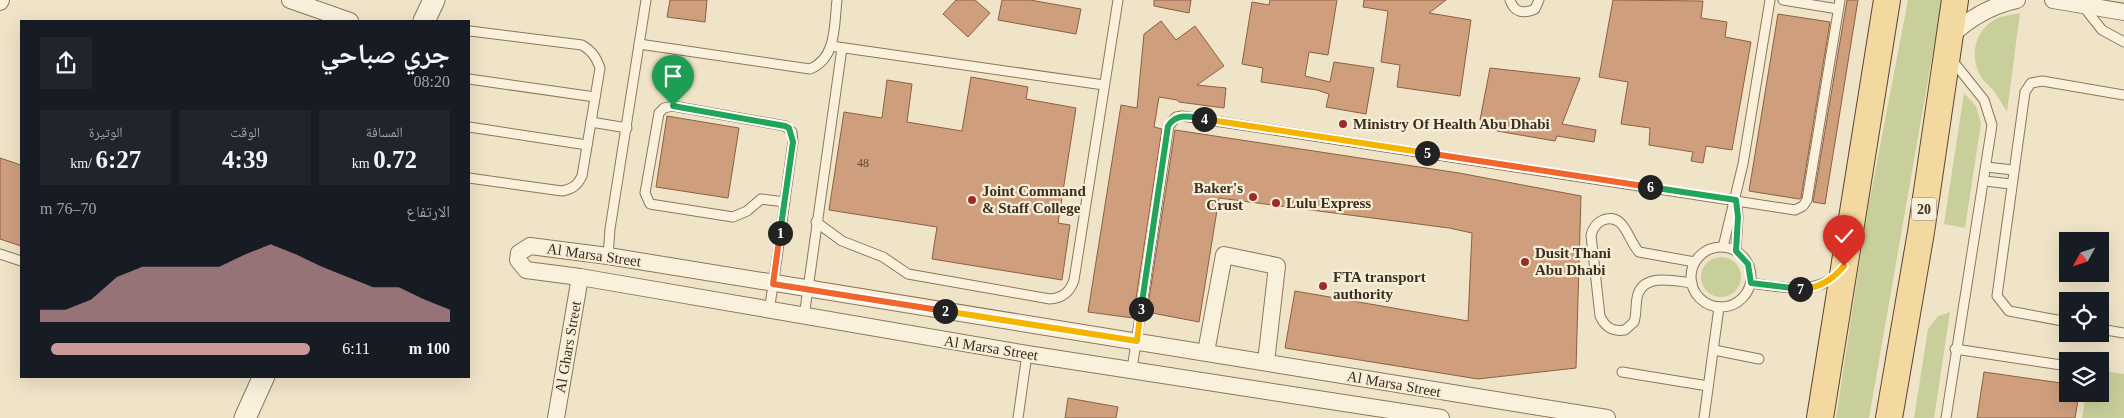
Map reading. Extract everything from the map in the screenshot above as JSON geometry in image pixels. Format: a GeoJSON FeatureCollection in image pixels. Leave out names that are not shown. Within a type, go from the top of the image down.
{"type":"FeatureCollection","features":[{"type":"Feature","properties":{"kind":"main road"},"geometry":{"type":"LineString","coordinates":[[1818,415],[1887,0]]}},
{"type":"Feature","properties":{"kind":"main road","name":"20"},"geometry":{"type":"LineString","coordinates":[[1889,418],[1920,232],[1955,0]]}},
{"type":"Feature","properties":{"kind":"street"},"geometry":{"type":"LineString","coordinates":[[290,0],[347,20]]}},
{"type":"Feature","properties":{"kind":"street"},"geometry":{"type":"LineString","coordinates":[[424,20],[434,0]]}},
{"type":"Feature","properties":{"kind":"street"},"geometry":{"type":"LineString","coordinates":[[1947,45],[1960,27],[1980,13],[2003,3],[2017,0]]}},
{"type":"Feature","properties":{"kind":"street"},"geometry":{"type":"LineString","coordinates":[[2053,0],[2083,3],[2124,12]]}},
{"type":"Feature","properties":{"kind":"street","name":"Al Marsa Street"},"geometry":{"type":"LineString","coordinates":[[1443,418],[1026,354],[580,277],[526,270],[518,260],[519,253],[524,248],[530,246],[608,256],[808,290],[1206,352],[1449,394],[1607,418]]}},
{"type":"Feature","properties":{"kind":"street"},"geometry":{"type":"LineString","coordinates":[[1206,352],[1224,255],[1277,266],[1266,362]]}},
{"type":"Feature","properties":{"kind":"street","name":"Al Ghars Street"},"geometry":{"type":"LineString","coordinates":[[556,418],[580,277]]}},
{"type":"Feature","properties":{"kind":"street"},"geometry":{"type":"LineString","coordinates":[[952,342],[953,327],[958,321],[1016,330],[1027,324]]}},
{"type":"Feature","properties":{"kind":"street"},"geometry":{"type":"LineString","coordinates":[[245,418],[263,378]]}},
{"type":"Feature","properties":{"kind":"street"},"geometry":{"type":"LineString","coordinates":[[1361,406],[1367,379]]}},
{"type":"Feature","properties":{"kind":"street"},"geometry":{"type":"LineString","coordinates":[[1443,418],[1449,394]]}},
{"type":"Feature","properties":{"kind":"lane"},"geometry":{"type":"LineString","coordinates":[[608,256],[610,229],[646,0]]}},
{"type":"Feature","properties":{"kind":"lane"},"geometry":{"type":"LineString","coordinates":[[639,44],[810,69],[820,65],[828,57],[838,0]]}},
{"type":"Feature","properties":{"kind":"lane"},"geometry":{"type":"LineString","coordinates":[[816,222],[842,241],[883,256],[908,274],[1050,299],[1063,296],[1072,286],[1074,280],[1118,0]]}},
{"type":"Feature","properties":{"kind":"lane"},"geometry":{"type":"LineString","coordinates":[[1510,0],[1512,6],[1519,12],[1535,9],[1538,0]]}},
{"type":"Feature","properties":{"kind":"lane"},"geometry":{"type":"LineString","coordinates":[[1723,247],[1736,200],[1770,0]]}},
{"type":"Feature","properties":{"kind":"lane"},"geometry":{"type":"LineString","coordinates":[[1132,369],[1168,126],[1176,117],[1182,116],[1736,200],[1790,210],[1800,209],[1806,203],[1839,5],[1783,0]]}},
{"type":"Feature","properties":{"kind":"lane"},"geometry":{"type":"LineString","coordinates":[[2083,3],[2102,30],[2124,42]]}},
{"type":"Feature","properties":{"kind":"lane"},"geometry":{"type":"LineString","coordinates":[[470,31],[582,45],[597,58],[600,68],[582,176],[578,184],[571,189],[562,191],[470,178]]}},
{"type":"Feature","properties":{"kind":"lane"},"geometry":{"type":"LineString","coordinates":[[1946,418],[1992,130],[1988,108],[1947,45]]}},
{"type":"Feature","properties":{"kind":"lane"},"geometry":{"type":"LineString","coordinates":[[831,46],[1104,86]]}},
{"type":"Feature","properties":{"kind":"lane"},"geometry":{"type":"LineString","coordinates":[[804,317],[842,48]]}},
{"type":"Feature","properties":{"kind":"lane"},"geometry":{"type":"LineString","coordinates":[[470,79],[595,97]]}},
{"type":"Feature","properties":{"kind":"lane"},"geometry":{"type":"LineString","coordinates":[[2059,320],[2009,311],[1997,296],[2025,92],[2031,83],[2042,81],[2124,95]]}},
{"type":"Feature","properties":{"kind":"lane"},"geometry":{"type":"LineString","coordinates":[[769,311],[785,202],[793,142],[789,128],[673,106],[664,108],[659,113],[646,193],[650,204],[733,217],[747,211],[761,199],[785,202]]}},
{"type":"Feature","properties":{"kind":"lane"},"geometry":{"type":"LineString","coordinates":[[591,122],[627,128]]}},
{"type":"Feature","properties":{"kind":"lane"},"geometry":{"type":"LineString","coordinates":[[470,127],[587,145]]}},
{"type":"Feature","properties":{"kind":"lane"},"geometry":{"type":"LineString","coordinates":[[1986,167],[2013,170]]}},
{"type":"Feature","properties":{"kind":"lane"},"geometry":{"type":"LineString","coordinates":[[1985,181],[2011,184]]}},
{"type":"Feature","properties":{"kind":"lane"},"geometry":{"type":"LineString","coordinates":[[1736,200],[1738,217],[1736,251]]}},
{"type":"Feature","properties":{"kind":"lane"},"geometry":{"type":"LineString","coordinates":[[1692,282],[1657,280],[1649,282],[1638,293],[1634,322],[1625,330],[1612,330],[1603,322],[1600,316],[1591,235],[1596,224],[1613,219],[1624,226],[1632,246],[1639,252],[1695,262]]}},
{"type":"Feature","properties":{"kind":"lane"},"geometry":{"type":"LineString","coordinates":[[1723,247],[1736,251],[1748,264],[1751,283],[1748,290],[1740,301],[1726,307],[1719,307],[1704,302],[1698,297],[1692,282],[1695,262],[1708,250],[1723,247]]}},
{"type":"Feature","properties":{"kind":"lane"},"geometry":{"type":"LineString","coordinates":[[0,254],[20,261]]}},
{"type":"Feature","properties":{"kind":"lane"},"geometry":{"type":"LineString","coordinates":[[1751,283],[1804,289],[1816,287],[1837,275],[1844,266]]}},
{"type":"Feature","properties":{"kind":"lane"},"geometry":{"type":"LineString","coordinates":[[1704,418],[1719,307]]}},
{"type":"Feature","properties":{"kind":"lane"},"geometry":{"type":"LineString","coordinates":[[2109,330],[2124,333]]}},
{"type":"Feature","properties":{"kind":"lane"},"geometry":{"type":"LineString","coordinates":[[1956,349],[2059,365]]}},
{"type":"Feature","properties":{"kind":"lane"},"geometry":{"type":"LineString","coordinates":[[1714,350],[1759,358]]}},
{"type":"Feature","properties":{"kind":"lane"},"geometry":{"type":"LineString","coordinates":[[1018,418],[1026,354]]}},
{"type":"Feature","properties":{"kind":"lane"},"geometry":{"type":"LineString","coordinates":[[1622,372],[1708,386]]}},
{"type":"Feature","properties":{"kind":"green space"},"geometry":{"type":"Polygon","coordinates":[[[1908,0],[1942,0],[1869,418],[1836,418],[1867,214],[1908,0]]]}},
{"type":"Feature","properties":{"kind":"green space"},"geometry":{"type":"Polygon","coordinates":[[[2020,13],[2007,112],[1978,71],[1975,48],[1980,34],[1991,22],[2001,17],[2020,13]]]}},
{"type":"Feature","properties":{"kind":"green space"},"geometry":{"type":"Polygon","coordinates":[[[1964,93],[1976,106],[1981,123],[1965,228],[1944,224],[1964,93]]]}},
{"type":"Feature","properties":{"kind":"green space"},"geometry":{"type":"Polygon","coordinates":[[[1725,257],[1732,260],[1738,266],[1741,277],[1740,285],[1732,294],[1725,297],[1717,297],[1710,294],[1702,285],[1701,273],[1704,266],[1713,258],[1725,257]]]}},
{"type":"Feature","properties":{"kind":"green space"},"geometry":{"type":"Polygon","coordinates":[[[1950,312],[1934,418],[1914,418],[1928,329],[1938,316],[1950,312]]]}},
{"type":"Feature","properties":{"kind":"green space"},"geometry":{"type":"Polygon","coordinates":[[[2109,372],[2124,374],[2124,418],[2082,418],[2085,402],[2109,402],[2109,372]]]}},
{"type":"Feature","properties":{"kind":"building"},"geometry":{"type":"Polygon","coordinates":[[[670,0],[707,0],[705,22],[667,17],[670,0]]]}},
{"type":"Feature","properties":{"kind":"building"},"geometry":{"type":"Polygon","coordinates":[[[956,0],[975,0],[990,13],[968,37],[943,14],[956,0]]]}},
{"type":"Feature","properties":{"kind":"building"},"geometry":{"type":"Polygon","coordinates":[[[1002,0],[1030,0],[1081,9],[1076,34],[998,20],[1002,0]]]}},
{"type":"Feature","properties":{"kind":"building"},"geometry":{"type":"Polygon","coordinates":[[[1154,0],[1191,0],[1189,13],[1154,6],[1154,0]]]}},
{"type":"Feature","properties":{"kind":"building"},"geometry":{"type":"Polygon","coordinates":[[[1270,0],[1337,0],[1328,55],[1309,52],[1305,76],[1330,82],[1334,62],[1374,68],[1366,114],[1326,107],[1329,94],[1317,90],[1261,82],[1263,68],[1242,64],[1252,2],[1269,5],[1270,0]]]}},
{"type":"Feature","properties":{"kind":"building"},"geometry":{"type":"Polygon","coordinates":[[[1364,0],[1446,0],[1429,13],[1471,20],[1460,96],[1397,87],[1400,65],[1381,62],[1388,11],[1363,7],[1364,0]]]}},
{"type":"Feature","properties":{"kind":"building"},"geometry":{"type":"Polygon","coordinates":[[[1613,0],[1703,1],[1701,18],[1727,22],[1725,37],[1751,42],[1732,150],[1706,146],[1703,163],[1691,161],[1693,152],[1649,145],[1650,128],[1621,124],[1628,82],[1599,77],[1613,0]]]}},
{"type":"Feature","properties":{"kind":"building"},"geometry":{"type":"Polygon","coordinates":[[[1847,0],[1858,0],[1825,204],[1813,202],[1847,0]]]}},
{"type":"Feature","properties":{"kind":"building"},"geometry":{"type":"Polygon","coordinates":[[[1778,14],[1830,22],[1801,198],[1799,199],[1749,191],[1778,14]]]}},
{"type":"Feature","properties":{"kind":"building"},"geometry":{"type":"Polygon","coordinates":[[[1161,21],[1176,40],[1195,26],[1224,66],[1197,85],[1226,88],[1224,108],[1179,102],[1159,97],[1154,127],[1162,129],[1133,318],[1088,312],[1121,105],[1137,108],[1144,34],[1161,21]]]}},
{"type":"Feature","properties":{"kind":"building"},"geometry":{"type":"Polygon","coordinates":[[[1490,68],[1580,78],[1562,124],[1596,130],[1594,142],[1557,136],[1555,141],[1497,131],[1498,125],[1480,120],[1490,68]]]}},
{"type":"Feature","properties":{"kind":"building"},"geometry":{"type":"Polygon","coordinates":[[[971,77],[1028,87],[1026,99],[1076,108],[1058,223],[1070,225],[1062,280],[932,259],[937,227],[829,210],[844,112],[882,118],[887,80],[912,84],[907,122],[962,131],[971,77]]]}},
{"type":"Feature","properties":{"kind":"building"},"geometry":{"type":"Polygon","coordinates":[[[667,116],[739,128],[728,198],[656,187],[667,116]]]}},
{"type":"Feature","properties":{"kind":"building","name":"Dusit Thani Abu Dhabi"},"geometry":{"type":"Polygon","coordinates":[[[1175,130],[1459,173],[1581,196],[1576,368],[1478,379],[1285,348],[1295,291],[1468,321],[1472,233],[1449,228],[1219,198],[1199,322],[1147,312],[1175,130]]]}},
{"type":"Feature","properties":{"kind":"building"},"geometry":{"type":"Polygon","coordinates":[[[0,158],[20,165],[20,246],[0,239],[0,158]]]}},
{"type":"Feature","properties":{"kind":"building"},"geometry":{"type":"Polygon","coordinates":[[[1984,372],[2059,383],[2059,402],[2078,402],[2075,418],[1977,418],[1984,372]]]}},
{"type":"Feature","properties":{"kind":"building"},"geometry":{"type":"Polygon","coordinates":[[[1068,398],[1118,407],[1116,418],[1065,418],[1068,398]]]}},
{"type":"Feature","properties":{"kind":"place","name":"Ministry Of Health Abu Dhabi"},"geometry":{"type":"Point","coordinates":[1343,124]}},
{"type":"Feature","properties":{"kind":"place","name":"Baker's Crust"},"geometry":{"type":"Point","coordinates":[1253,197]}},
{"type":"Feature","properties":{"kind":"place","name":"Joint Command & Staff College"},"geometry":{"type":"Point","coordinates":[972,200]}},
{"type":"Feature","properties":{"kind":"place","name":"Lulu Express"},"geometry":{"type":"Point","coordinates":[1276,203]}},
{"type":"Feature","properties":{"kind":"place","name":"Dusit Thani Abu Dhabi"},"geometry":{"type":"Point","coordinates":[1525,262]}},
{"type":"Feature","properties":{"kind":"place","name":"FTA transport authority"},"geometry":{"type":"Point","coordinates":[1323,286]}},
{"type":"Feature","properties":{"kind":"route"},"geometry":{"type":"LineString","coordinates":[[673,106],[785,126],[792,132],[793,142],[773,284],[1137,341],[1168,126],[1176,117],[1182,116],[1736,200],[1738,211],[1736,251],[1742,255],[1748,264],[1751,273],[1751,283],[1804,289],[1816,287],[1837,275],[1844,266]]}}]}
